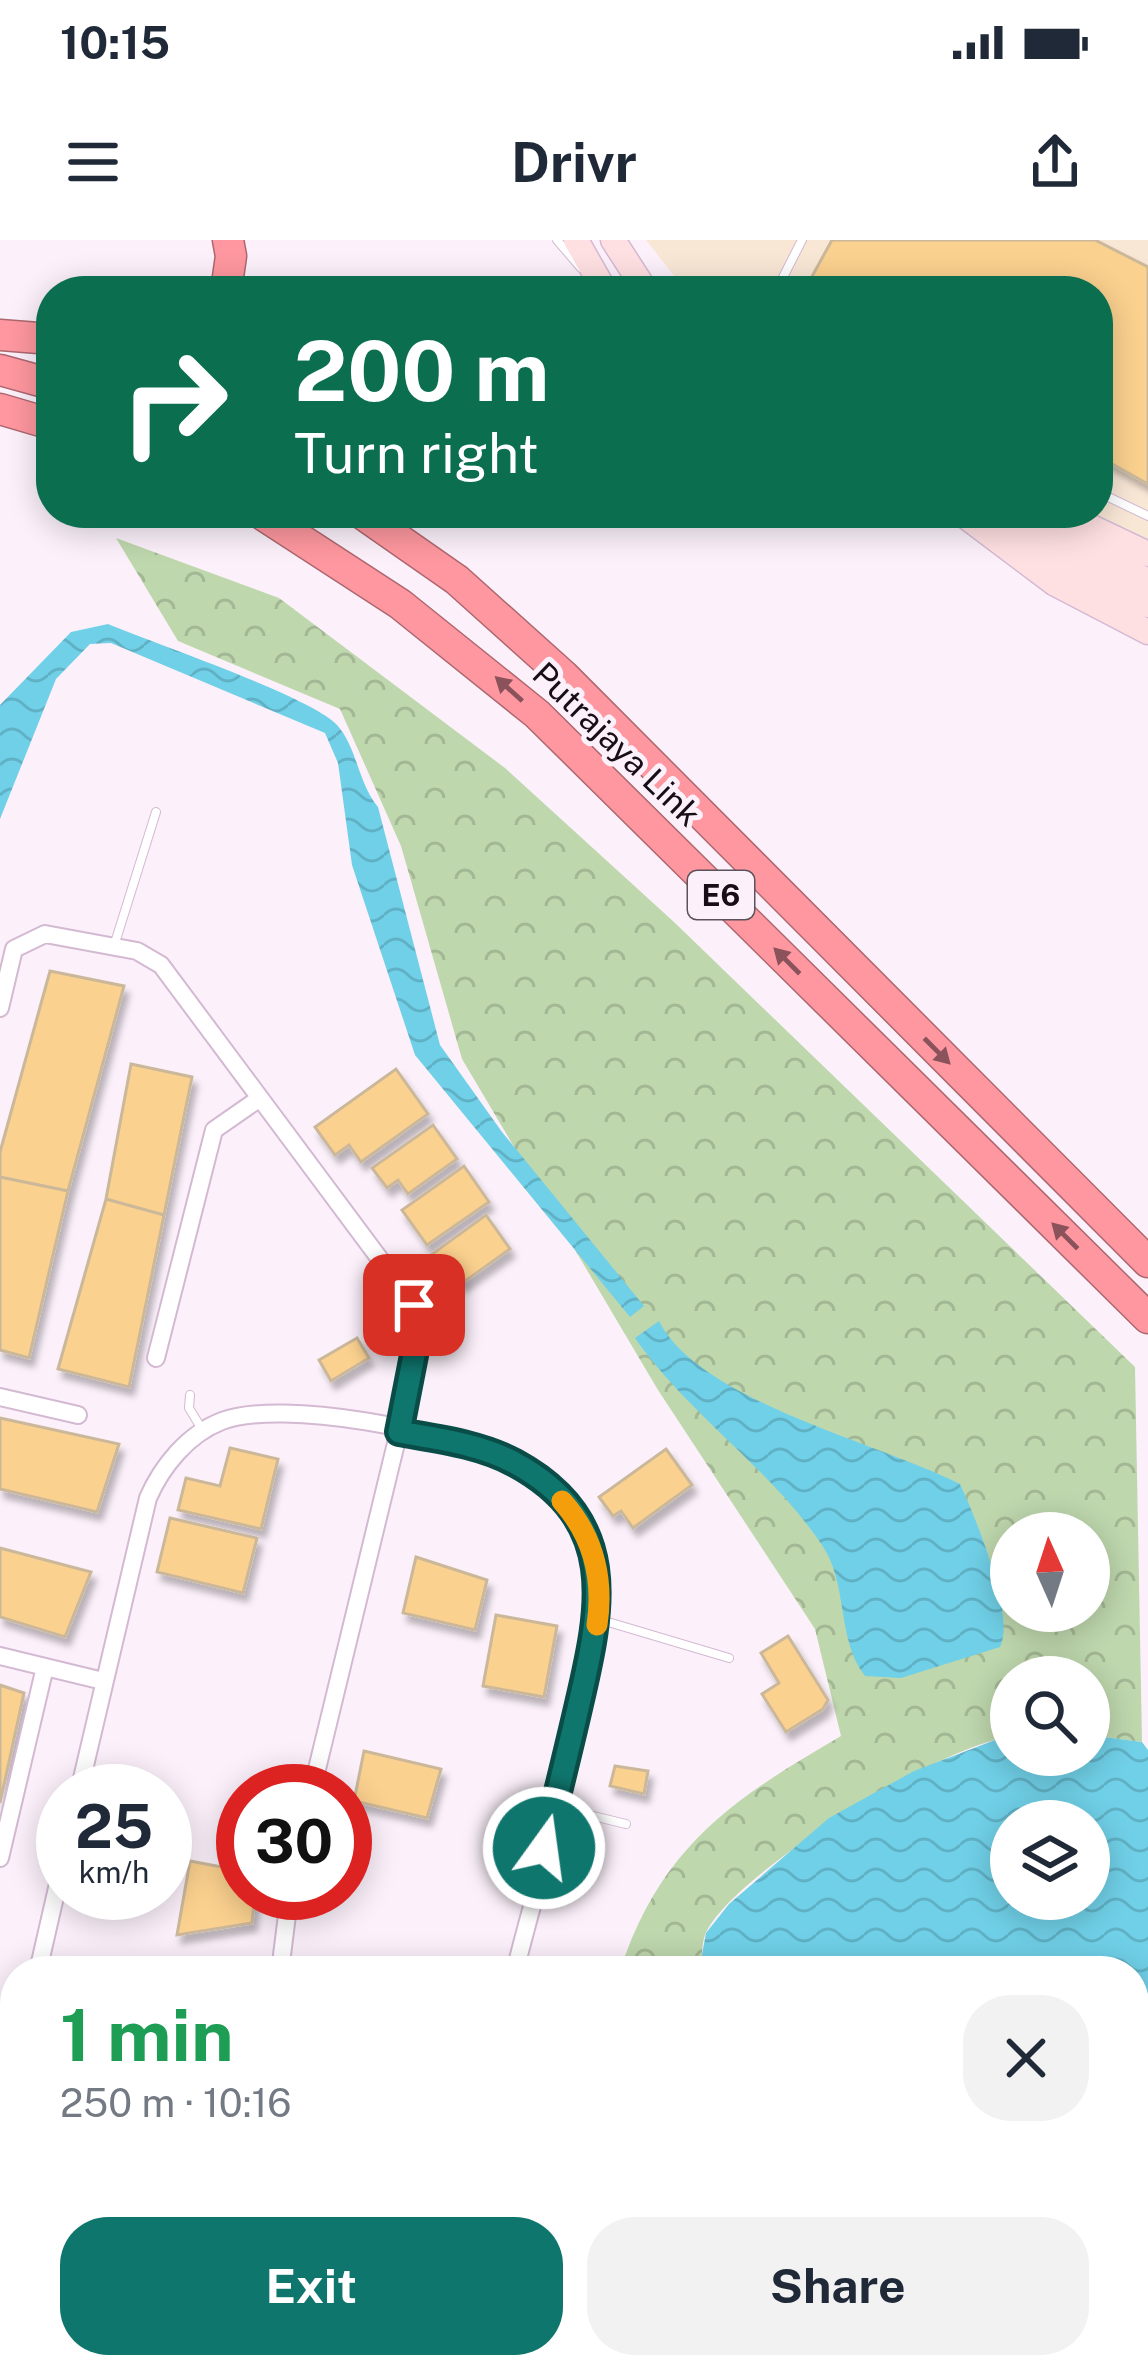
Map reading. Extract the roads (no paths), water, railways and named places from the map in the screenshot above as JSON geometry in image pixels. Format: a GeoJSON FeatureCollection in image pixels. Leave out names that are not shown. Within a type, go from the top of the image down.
{"type":"FeatureCollection","features":[{"type":"Feature","properties":{"kind":"highway"},"geometry":{"type":"LineString","coordinates":[[228,240],[228,276]]}},
{"type":"Feature","properties":{"kind":"highway"},"geometry":{"type":"LineString","coordinates":[[0,335],[36,338]]}},
{"type":"Feature","properties":{"kind":"highway"},"geometry":{"type":"LineString","coordinates":[[0,370],[36,380]]}},
{"type":"Feature","properties":{"kind":"highway"},"geometry":{"type":"LineString","coordinates":[[0,409],[36,420]]}},
{"type":"Feature","properties":{"kind":"highway","name":"Putrajaya Link"},"geometry":{"type":"LineString","coordinates":[[283,528],[400,604],[524,702],[1148,1318]]}},
{"type":"Feature","properties":{"kind":"highway","name":"Putrajaya Link"},"geometry":{"type":"LineString","coordinates":[[382,528],[457,580],[564,676],[1076,1191]]}},
{"type":"Feature","properties":{"kind":"highway"},"geometry":{"type":"LineString","coordinates":[[1076,1191],[1148,1244]]}},
{"type":"Feature","properties":{"kind":"highway","name":"E6"},"geometry":{"type":"LineString","coordinates":[[1076,1191],[1148,1262]]}},
{"type":"Feature","properties":{"kind":"street"},"geometry":{"type":"LineString","coordinates":[[576,240],[596,276]]}},
{"type":"Feature","properties":{"kind":"street"},"geometry":{"type":"LineString","coordinates":[[613,240],[636,276]]}},
{"type":"Feature","properties":{"kind":"street"},"geometry":{"type":"LineString","coordinates":[[983,528],[1054,583],[1148,632]]}},
{"type":"Feature","properties":{"kind":"street"},"geometry":{"type":"LineString","coordinates":[[1005,528],[1148,581]]}},
{"type":"Feature","properties":{"kind":"street"},"geometry":{"type":"LineString","coordinates":[[1038,528],[1148,605]]}},
{"type":"Feature","properties":{"kind":"street"},"geometry":{"type":"LineString","coordinates":[[1093,528],[1148,554]]}},
{"type":"Feature","properties":{"kind":"street"},"geometry":{"type":"LineString","coordinates":[[0,1008],[14,949],[45,934],[136,951],[161,965],[414,1305],[417,1340],[399,1432],[318,1764]]}},
{"type":"Feature","properties":{"kind":"street"},"geometry":{"type":"LineString","coordinates":[[156,1358],[214,1130],[260,1098]]}},
{"type":"Feature","properties":{"kind":"street"},"geometry":{"type":"LineString","coordinates":[[0,1397],[78,1415]]}},
{"type":"Feature","properties":{"kind":"street"},"geometry":{"type":"LineString","coordinates":[[85,1764],[148,1498],[169,1462],[203,1431],[240,1417],[285,1411],[399,1432],[511,1461],[554,1491],[591,1543],[598,1571],[598,1619],[519,1956]]}},
{"type":"Feature","properties":{"kind":"street"},"geometry":{"type":"LineString","coordinates":[[0,1656],[104,1681]]}},
{"type":"Feature","properties":{"kind":"street"},"geometry":{"type":"LineString","coordinates":[[0,1858],[45,1667]]}},
{"type":"Feature","properties":{"kind":"street"},"geometry":{"type":"LineString","coordinates":[[41,1956],[50,1920]]}},
{"type":"Feature","properties":{"kind":"street"},"geometry":{"type":"LineString","coordinates":[[282,1956],[286,1920]]}},
{"type":"Feature","properties":{"kind":"lane"},"geometry":{"type":"LineString","coordinates":[[557,240],[590,276]]}},
{"type":"Feature","properties":{"kind":"lane"},"geometry":{"type":"LineString","coordinates":[[784,276],[802,240]]}},
{"type":"Feature","properties":{"kind":"lane"},"geometry":{"type":"LineString","coordinates":[[1113,499],[1148,516]]}},
{"type":"Feature","properties":{"kind":"lane"},"geometry":{"type":"LineString","coordinates":[[113,947],[156,812]]}},
{"type":"Feature","properties":{"kind":"lane"},"geometry":{"type":"LineString","coordinates":[[190,1395],[189,1408],[203,1431]]}},
{"type":"Feature","properties":{"kind":"lane"},"geometry":{"type":"LineString","coordinates":[[598,1619],[729,1658]]}},
{"type":"Feature","properties":{"kind":"lane"},"geometry":{"type":"LineString","coordinates":[[554,1807],[626,1824]]}},
{"type":"Feature","properties":{"kind":"water"},"geometry":{"type":"Polygon","coordinates":[[[108,624],[297,700],[322,713],[344,734],[378,807],[440,1045],[502,1132],[644,1306],[630,1317],[415,1055],[352,865],[338,763],[325,733],[111,643],[90,644],[56,679],[0,819],[0,705],[71,632],[108,624]]]}},
{"type":"Feature","properties":{"kind":"water"},"geometry":{"type":"Polygon","coordinates":[[[659,1321],[680,1349],[751,1397],[960,1484],[990,1564],[990,1632],[1003,1632],[1000,1647],[901,1678],[865,1676],[850,1646],[836,1577],[822,1545],[635,1338],[659,1321]]]}},
{"type":"Feature","properties":{"kind":"water"},"geometry":{"type":"Polygon","coordinates":[[[1110,1738],[1142,1742],[1148,1750],[1148,1956],[702,1956],[706,1933],[729,1904],[829,1818],[914,1771],[990,1742],[990,1776],[1110,1776],[1110,1738]]]}}]}
